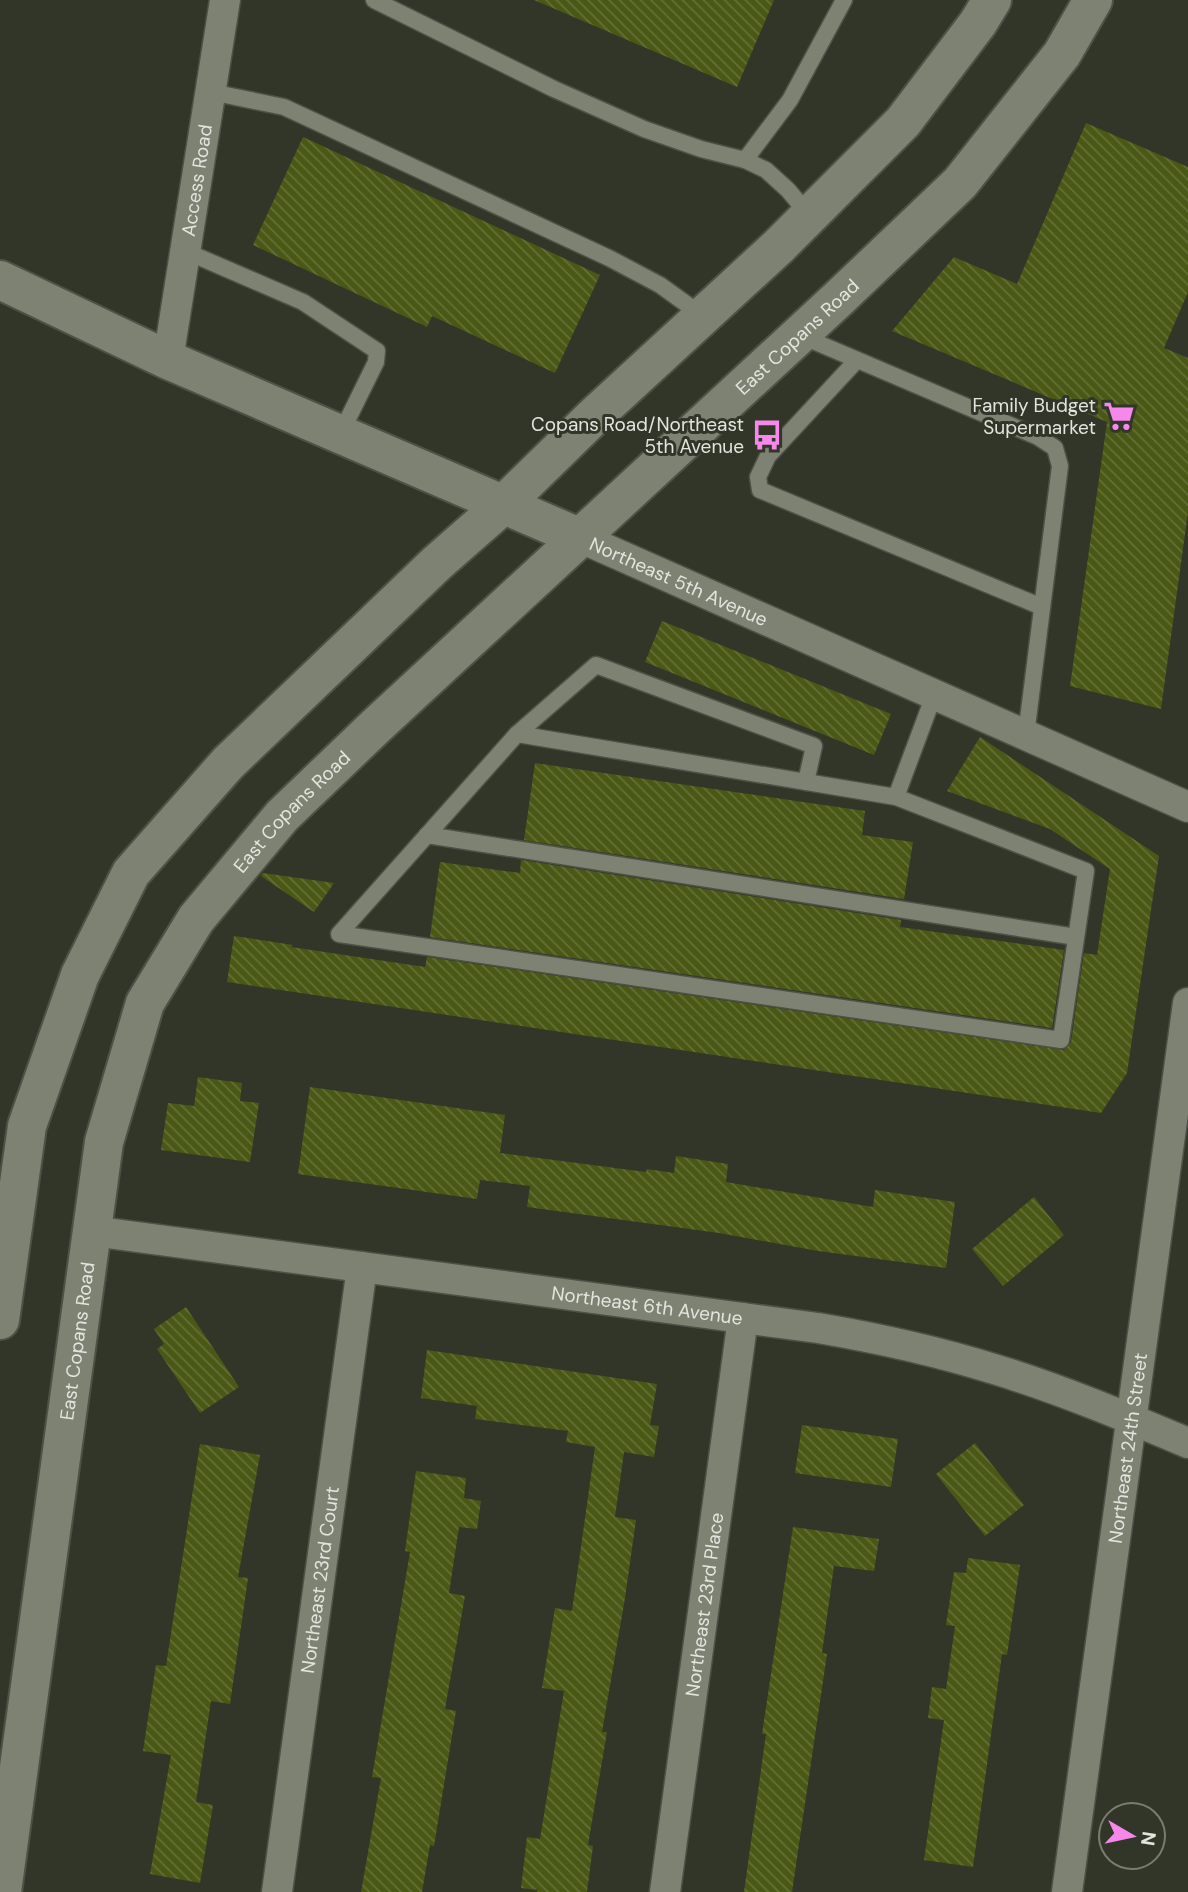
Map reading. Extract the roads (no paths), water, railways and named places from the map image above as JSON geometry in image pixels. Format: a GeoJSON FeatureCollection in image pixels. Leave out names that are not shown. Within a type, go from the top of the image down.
{"type":"FeatureCollection","features":[{"type":"Feature","properties":{"kind":"main road"},"geometry":{"type":"LineString","coordinates":[[0,1320],[27,1126],[80,975],[131,873],[228,763],[437,563],[503,505],[703,316],[903,122],[978,23],[992,0]]}},
{"type":"Feature","properties":{"kind":"main road","name":"East Copans Road"},"geometry":{"type":"LineString","coordinates":[[2,1892],[104,1142],[145,1003],[196,919],[282,816],[960,183],[1062,54],[1093,0]]}},
{"type":"Feature","properties":{"kind":"main road","name":"Northeast 5th Avenue"},"geometry":{"type":"LineString","coordinates":[[0,280],[168,360],[581,538]]}},
{"type":"Feature","properties":{"kind":"street","name":"Access Road"},"geometry":{"type":"LineString","coordinates":[[168,360],[225,0]]}},
{"type":"Feature","properties":{"kind":"street","name":"Northeast 5th Avenue"},"geometry":{"type":"LineString","coordinates":[[581,538],[1188,807]]}},
{"type":"Feature","properties":{"kind":"street","name":"Northeast 24th Street"},"geometry":{"type":"LineString","coordinates":[[1067,1892],[1131,1419],[1180,1126],[1187,1011]]}},
{"type":"Feature","properties":{"kind":"street","name":"Northeast 6th Avenue"},"geometry":{"type":"LineString","coordinates":[[92,1231],[818,1328],[883,1339],[994,1369],[1131,1419],[1188,1443]]}},
{"type":"Feature","properties":{"kind":"street","name":"Northeast 23rd Court"},"geometry":{"type":"LineString","coordinates":[[277,1892],[362,1267]]}},
{"type":"Feature","properties":{"kind":"street","name":"Northeast 23rd Place"},"geometry":{"type":"LineString","coordinates":[[665,1892],[743,1318]]}},
{"type":"Feature","properties":{"kind":"lane"},"geometry":{"type":"LineString","coordinates":[[374,0],[554,89],[644,130],[745,160],[766,170],[809,215]]}},
{"type":"Feature","properties":{"kind":"lane"},"geometry":{"type":"LineString","coordinates":[[745,160],[790,100],[844,0]]}},
{"type":"Feature","properties":{"kind":"lane"},"geometry":{"type":"LineString","coordinates":[[211,92],[284,107],[608,258],[660,285],[703,316]]}},
{"type":"Feature","properties":{"kind":"lane"},"geometry":{"type":"LineString","coordinates":[[185,251],[303,302],[377,351],[376,362],[340,435]]}},
{"type":"Feature","properties":{"kind":"lane"},"geometry":{"type":"LineString","coordinates":[[799,335],[1038,436],[1055,448],[1060,466],[1026,735]]}},
{"type":"Feature","properties":{"kind":"lane"},"geometry":{"type":"LineString","coordinates":[[858,360],[768,456],[758,477],[760,490],[1042,607]]}},
{"type":"Feature","properties":{"kind":"lane"},"geometry":{"type":"LineString","coordinates":[[517,734],[806,782],[896,796],[1086,871],[1061,1040],[338,934],[517,734],[596,665],[814,746],[806,782]]}},
{"type":"Feature","properties":{"kind":"lane"},"geometry":{"type":"LineString","coordinates":[[896,796],[934,695]]}},
{"type":"Feature","properties":{"kind":"lane"},"geometry":{"type":"LineString","coordinates":[[427,835],[1076,937]]}},
{"type":"Feature","properties":{"kind":"place","name":"Family Budget Supermarket"},"geometry":{"type":"Point","coordinates":[1119,416]}},
{"type":"Feature","properties":{"kind":"place","name":"Copans Road/Northeast 5th Avenue"},"geometry":{"type":"Point","coordinates":[767,435]}}]}
